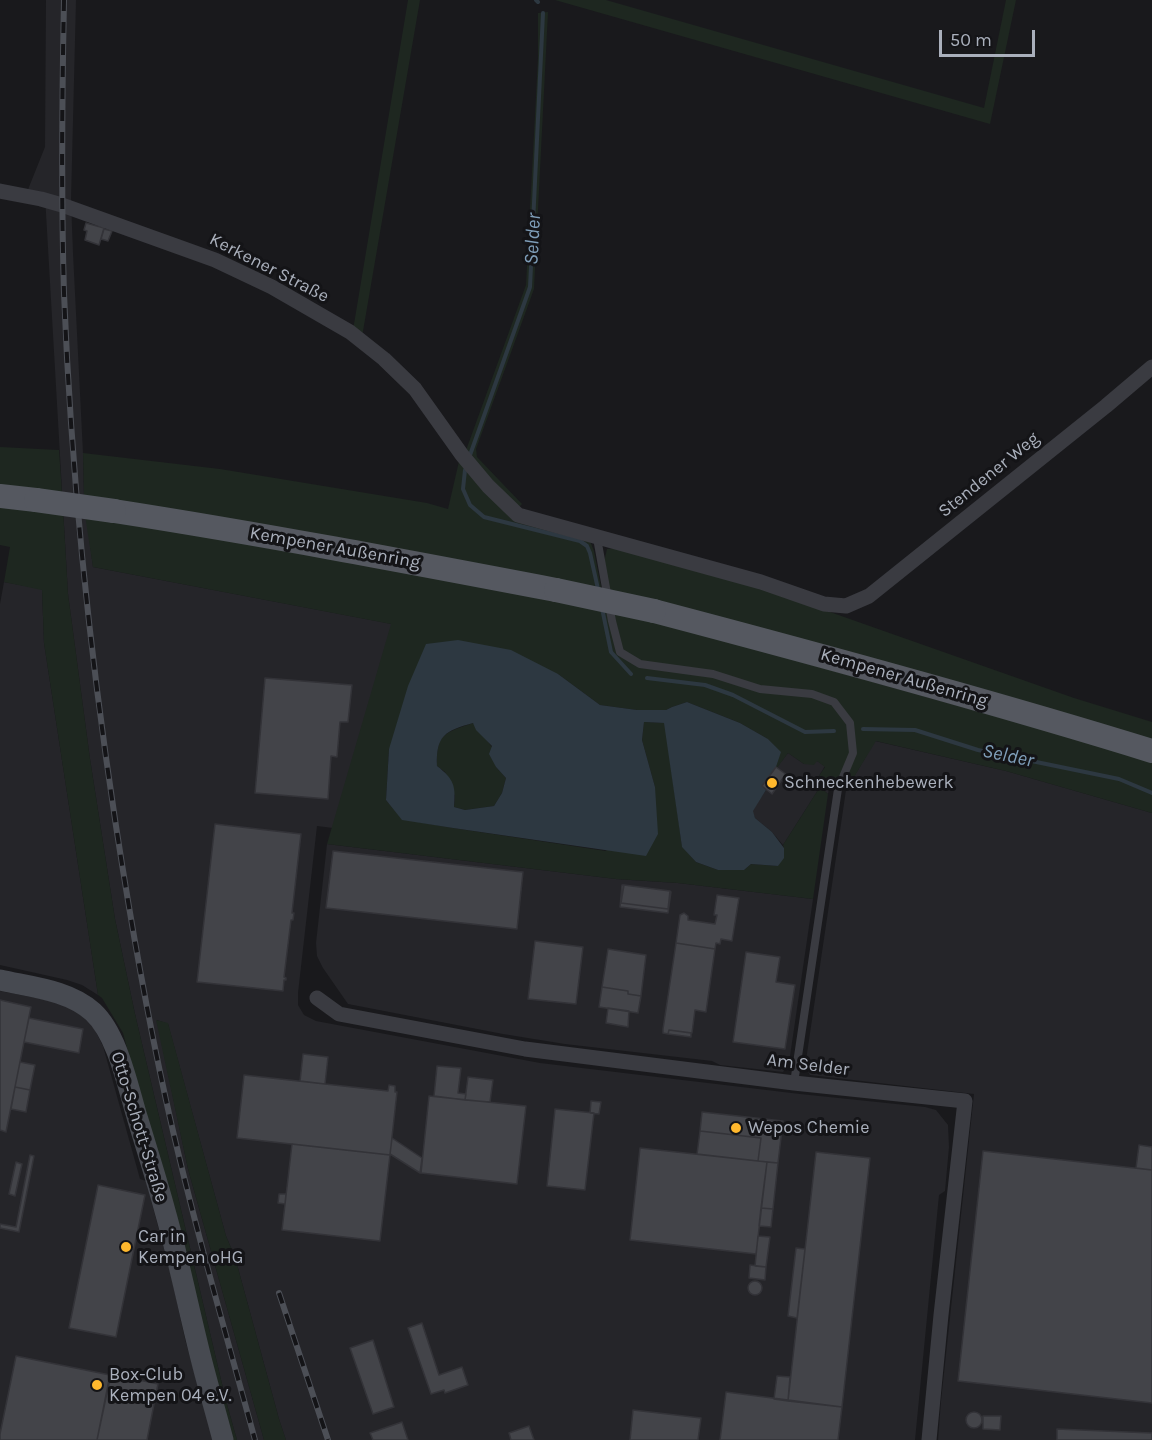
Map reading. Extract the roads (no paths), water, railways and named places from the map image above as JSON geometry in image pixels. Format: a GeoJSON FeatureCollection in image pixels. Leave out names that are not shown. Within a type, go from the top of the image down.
{"type":"FeatureCollection","features":[{"type":"Feature","properties":{"kind":"main road","name":"Kempener Außenring"},"geometry":{"type":"LineString","coordinates":[[0,496],[223,528],[556,590],[654,611],[830,657],[1152,751]]}},
{"type":"Feature","properties":{"kind":"street","name":"Kerkener Straße"},"geometry":{"type":"LineString","coordinates":[[0,191],[62,205],[215,260],[273,287],[350,332],[384,359],[415,389],[468,463],[518,515],[761,582],[824,604],[846,606]]}},
{"type":"Feature","properties":{"kind":"street","name":"Stendener Weg"},"geometry":{"type":"LineString","coordinates":[[846,606],[869,596],[1152,367]]}},
{"type":"Feature","properties":{"kind":"street","name":"Otto-Schott-Straße"},"geometry":{"type":"LineString","coordinates":[[0,980],[43,989],[78,1002],[92,1011],[111,1037],[165,1211],[223,1440]]}},
{"type":"Feature","properties":{"kind":"street","name":"Am Selder"},"geometry":{"type":"LineString","coordinates":[[317,998],[339,1014],[525,1049],[794,1083],[965,1101],[929,1440]]}},
{"type":"Feature","properties":{"kind":"lane"},"geometry":{"type":"LineString","coordinates":[[597,538],[612,621],[621,652],[640,664],[713,674],[760,689],[812,694],[834,702],[850,723],[853,753],[838,789],[794,1083]]}},
{"type":"Feature","properties":{"kind":"waterway","name":"Selder"},"geometry":{"type":"LineString","coordinates":[[470,455],[530,287],[543,13]]}},
{"type":"Feature","properties":{"kind":"waterway","name":"Selder"},"geometry":{"type":"LineString","coordinates":[[465,470],[463,489],[470,505],[484,517],[580,541],[587,546],[598,589]]}},
{"type":"Feature","properties":{"kind":"waterway","name":"Selder"},"geometry":{"type":"LineString","coordinates":[[602,608],[611,652],[631,674]]}},
{"type":"Feature","properties":{"kind":"waterway","name":"Selder"},"geometry":{"type":"LineString","coordinates":[[647,678],[705,685],[733,695],[805,732],[834,731]]}},
{"type":"Feature","properties":{"kind":"waterway","name":"Selder"},"geometry":{"type":"LineString","coordinates":[[863,729],[915,730],[978,750],[1119,779],[1152,793]]}},
{"type":"Feature","properties":{"kind":"railway"},"geometry":{"type":"LineString","coordinates":[[64,0],[62,220],[67,360],[76,494],[97,693],[127,894],[159,1066],[197,1228],[255,1440]]}},
{"type":"Feature","properties":{"kind":"railway"},"geometry":{"type":"LineString","coordinates":[[279,1293],[328,1440]]}},
{"type":"Feature","properties":{"kind":"place","name":"Schneckenhebewerk"},"geometry":{"type":"Point","coordinates":[772,783]}},
{"type":"Feature","properties":{"kind":"place","name":"Wepos Chemie"},"geometry":{"type":"Point","coordinates":[736,1128]}},
{"type":"Feature","properties":{"kind":"place","name":"Car in Kempen oHG"},"geometry":{"type":"Point","coordinates":[126,1247]}},
{"type":"Feature","properties":{"kind":"place","name":"Box-Club Kempen 04 e.V."},"geometry":{"type":"Point","coordinates":[97,1385]}}]}
